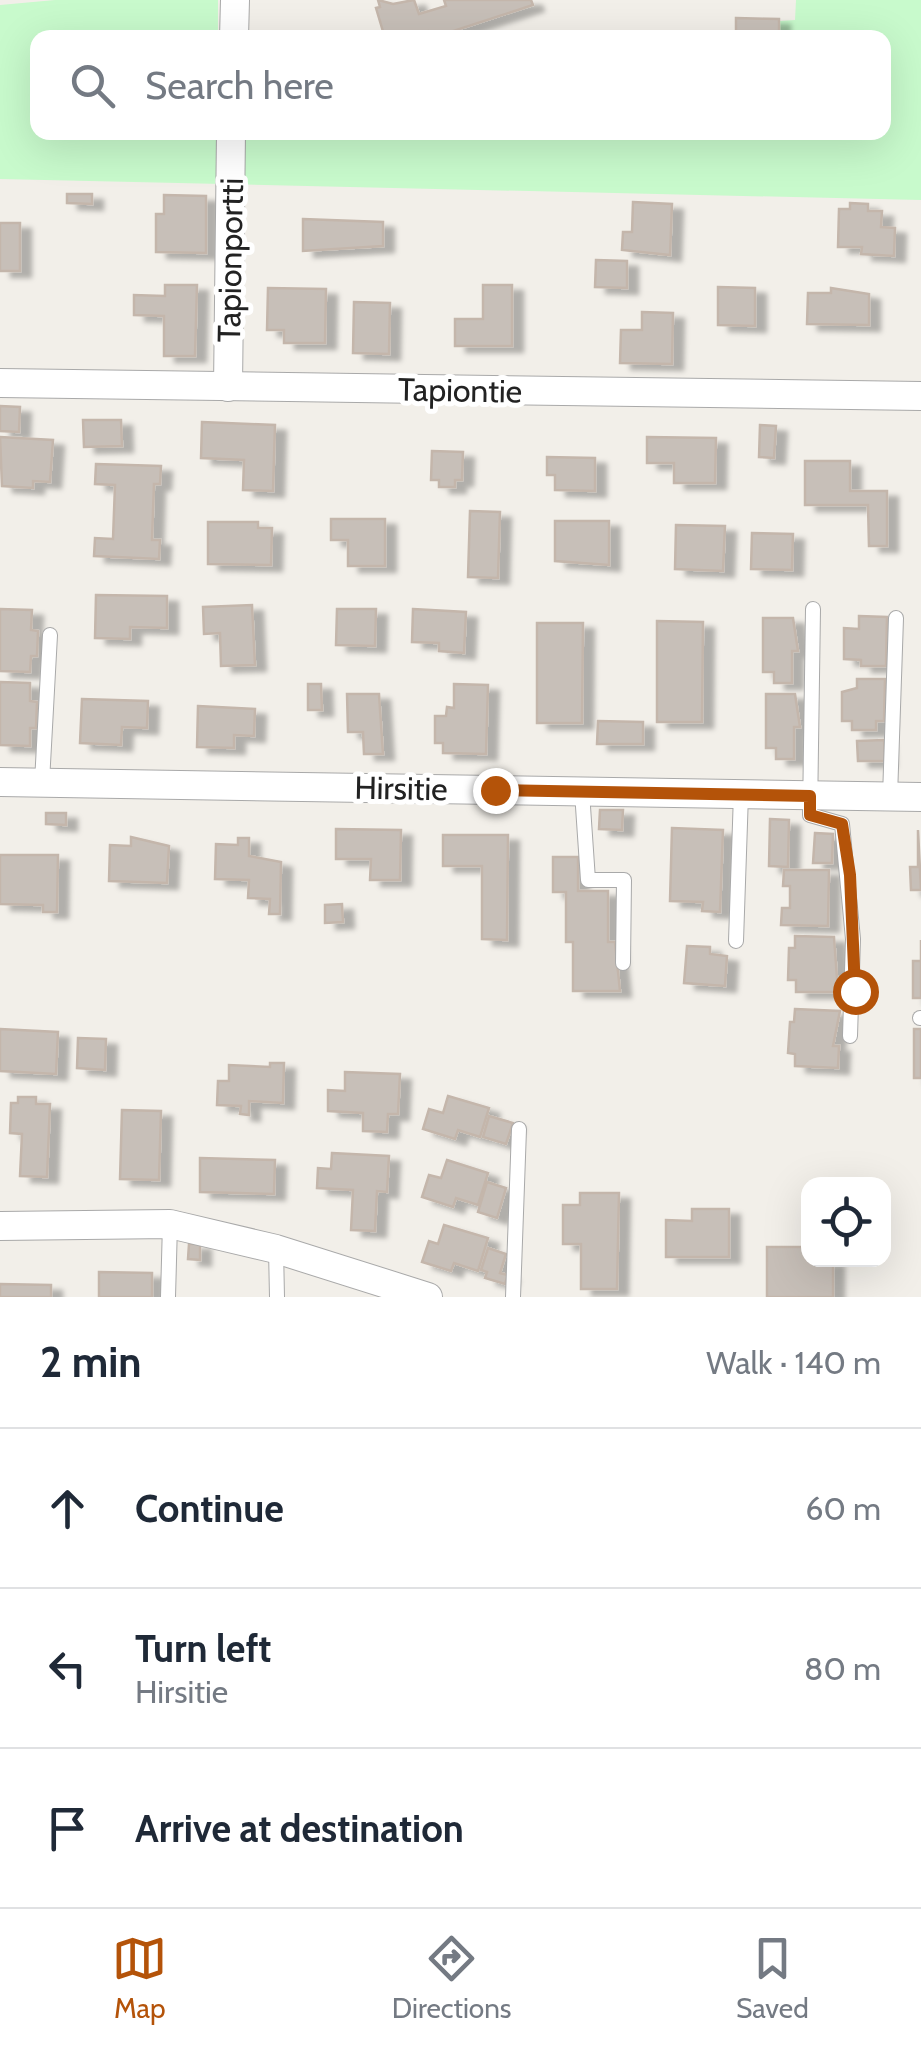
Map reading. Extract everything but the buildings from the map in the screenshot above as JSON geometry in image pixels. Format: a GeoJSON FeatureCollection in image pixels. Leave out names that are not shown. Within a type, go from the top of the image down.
{"type":"FeatureCollection","features":[{"type":"Feature","properties":{"kind":"street"},"geometry":{"type":"LineString","coordinates":[[234,30],[235,0]]}},
{"type":"Feature","properties":{"kind":"street","name":"Tapionportti"},"geometry":{"type":"LineString","coordinates":[[228,387],[231,140]]}},
{"type":"Feature","properties":{"kind":"street","name":"Tapiontie"},"geometry":{"type":"LineString","coordinates":[[0,384],[921,396]]}},
{"type":"Feature","properties":{"kind":"street","name":"Hirsitie"},"geometry":{"type":"LineString","coordinates":[[0,782],[921,797]]}},
{"type":"Feature","properties":{"kind":"street"},"geometry":{"type":"LineString","coordinates":[[0,1226],[170,1224],[276,1249],[428,1297]]}},
{"type":"Feature","properties":{"kind":"lane"},"geometry":{"type":"LineString","coordinates":[[813,609],[810,815],[842,824],[850,875],[854,974],[850,1036]]}},
{"type":"Feature","properties":{"kind":"lane"},"geometry":{"type":"LineString","coordinates":[[890,797],[896,618]]}},
{"type":"Feature","properties":{"kind":"lane"},"geometry":{"type":"LineString","coordinates":[[42,782],[50,635]]}},
{"type":"Feature","properties":{"kind":"lane"},"geometry":{"type":"LineString","coordinates":[[582,792],[588,880],[624,880],[624,963]]}},
{"type":"Feature","properties":{"kind":"lane"},"geometry":{"type":"LineString","coordinates":[[736,941],[741,794]]}},
{"type":"Feature","properties":{"kind":"lane"},"geometry":{"type":"LineString","coordinates":[[513,1297],[519,1130]]}},
{"type":"Feature","properties":{"kind":"lane"},"geometry":{"type":"LineString","coordinates":[[168,1297],[170,1224]]}},
{"type":"Feature","properties":{"kind":"lane"},"geometry":{"type":"LineString","coordinates":[[276,1249],[277,1297]]}},
{"type":"Feature","properties":{"kind":"green space"},"geometry":{"type":"Polygon","coordinates":[[[55,0],[218,0],[218,30],[30,30],[30,140],[891,140],[891,30],[779,30],[779,21],[795,20],[796,0],[921,0],[921,200],[0,179],[0,5],[55,0]]]}},
{"type":"Feature","properties":{"kind":"route"},"geometry":{"type":"LineString","coordinates":[[495,790],[810,796],[810,815],[842,824],[850,875],[855,991]]}}]}
